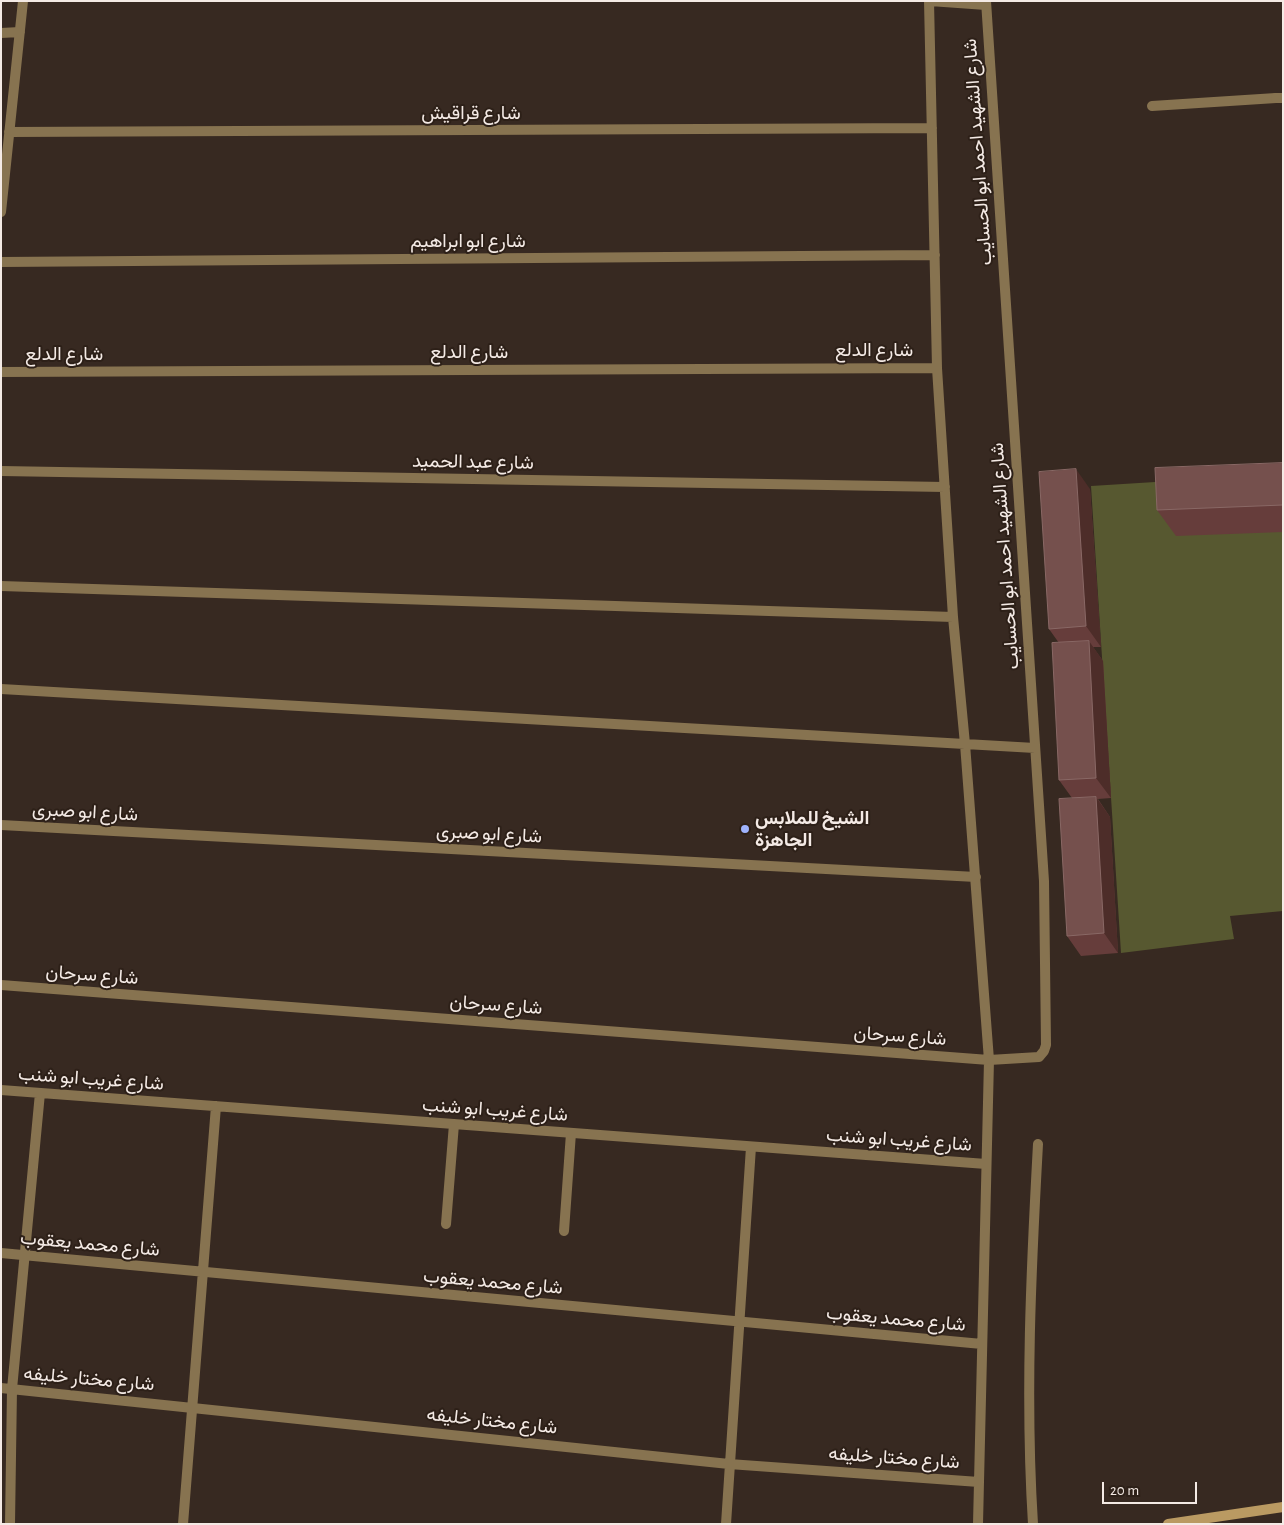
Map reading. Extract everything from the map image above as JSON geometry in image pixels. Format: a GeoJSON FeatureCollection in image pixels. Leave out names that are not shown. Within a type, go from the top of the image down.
{"type":"FeatureCollection","features":[{"type":"Feature","properties":{"kind":"main road"},"geometry":{"type":"LineString","coordinates":[[1168,1524],[1283,1507]]}},
{"type":"Feature","properties":{"kind":"street"},"geometry":{"type":"LineString","coordinates":[[1,212],[23,1]]}},
{"type":"Feature","properties":{"kind":"street"},"geometry":{"type":"LineString","coordinates":[[978,1524],[989,1060],[976,877],[953,616],[937,368],[930,1],[986,3]]}},
{"type":"Feature","properties":{"kind":"street","name":"شارع الشهيد احمد ابو الحسايب"},"geometry":{"type":"LineString","coordinates":[[986,3],[1044,881],[1046,1045],[1039,1057],[989,1060]]}},
{"type":"Feature","properties":{"kind":"street"},"geometry":{"type":"LineString","coordinates":[[1,33],[20,32]]}},
{"type":"Feature","properties":{"kind":"street"},"geometry":{"type":"LineString","coordinates":[[1152,106],[1279,98]]}},
{"type":"Feature","properties":{"kind":"street","name":"شارع قراقيش"},"geometry":{"type":"LineString","coordinates":[[9,132],[932,128]]}},
{"type":"Feature","properties":{"kind":"street","name":"شارع ابو ابراهيم"},"geometry":{"type":"LineString","coordinates":[[1,262],[935,255]]}},
{"type":"Feature","properties":{"kind":"street","name":"شارع الدلع"},"geometry":{"type":"LineString","coordinates":[[1,372],[937,368]]}},
{"type":"Feature","properties":{"kind":"street","name":"شارع عبد الحميد"},"geometry":{"type":"LineString","coordinates":[[1,471],[945,487]]}},
{"type":"Feature","properties":{"kind":"street"},"geometry":{"type":"LineString","coordinates":[[1,586],[953,616]]}},
{"type":"Feature","properties":{"kind":"street"},"geometry":{"type":"LineString","coordinates":[[1,689],[1036,748]]}},
{"type":"Feature","properties":{"kind":"street","name":"شارع ابو صبرى"},"geometry":{"type":"LineString","coordinates":[[1,825],[976,877]]}},
{"type":"Feature","properties":{"kind":"street","name":"شارع سرحان"},"geometry":{"type":"LineString","coordinates":[[1,985],[989,1060]]}},
{"type":"Feature","properties":{"kind":"street","name":"شارع غريب ابو شنب"},"geometry":{"type":"LineString","coordinates":[[1,1090],[986,1164]]}},
{"type":"Feature","properties":{"kind":"street"},"geometry":{"type":"LineString","coordinates":[[10,1524],[12,1389],[40,1093]]}},
{"type":"Feature","properties":{"kind":"street"},"geometry":{"type":"LineString","coordinates":[[184,1524],[191,1406],[216,1106]]}},
{"type":"Feature","properties":{"kind":"street"},"geometry":{"type":"LineString","coordinates":[[446,1224],[454,1124]]}},
{"type":"Feature","properties":{"kind":"street"},"geometry":{"type":"LineString","coordinates":[[564,1231],[571,1133]]}},
{"type":"Feature","properties":{"kind":"street"},"geometry":{"type":"LineString","coordinates":[[1033,1524],[1028,1412],[1028,1348],[1038,1144]]}},
{"type":"Feature","properties":{"kind":"street"},"geometry":{"type":"LineString","coordinates":[[726,1524],[752,1147]]}},
{"type":"Feature","properties":{"kind":"street","name":"شارع محمد يعقوب"},"geometry":{"type":"LineString","coordinates":[[1,1253],[982,1344]]}},
{"type":"Feature","properties":{"kind":"street","name":"شارع مختار خليفه"},"geometry":{"type":"LineString","coordinates":[[1,1388],[191,1406],[729,1464],[979,1482]]}},
{"type":"Feature","properties":{"kind":"green space"},"geometry":{"type":"Polygon","coordinates":[[[1283,474],[1283,911],[1230,916],[1234,939],[1121,953],[1091,486],[1283,474]]]}},
{"type":"Feature","properties":{"kind":"building"},"geometry":{"type":"Polygon","coordinates":[[[1283,463],[1283,505],[1157,510],[1155,468],[1283,463]]]}},
{"type":"Feature","properties":{"kind":"building"},"geometry":{"type":"Polygon","coordinates":[[[1076,469],[1086,626],[1049,629],[1039,472],[1076,469]]]}},
{"type":"Feature","properties":{"kind":"building"},"geometry":{"type":"Polygon","coordinates":[[[1089,641],[1096,778],[1059,780],[1052,643],[1089,641]]]}},
{"type":"Feature","properties":{"kind":"building"},"geometry":{"type":"Polygon","coordinates":[[[1096,797],[1104,933],[1067,936],[1059,799],[1096,797]]]}},
{"type":"Feature","properties":{"kind":"place","name":"الشيخ للملابس الجاهزة"},"geometry":{"type":"Point","coordinates":[745,829]}}]}
